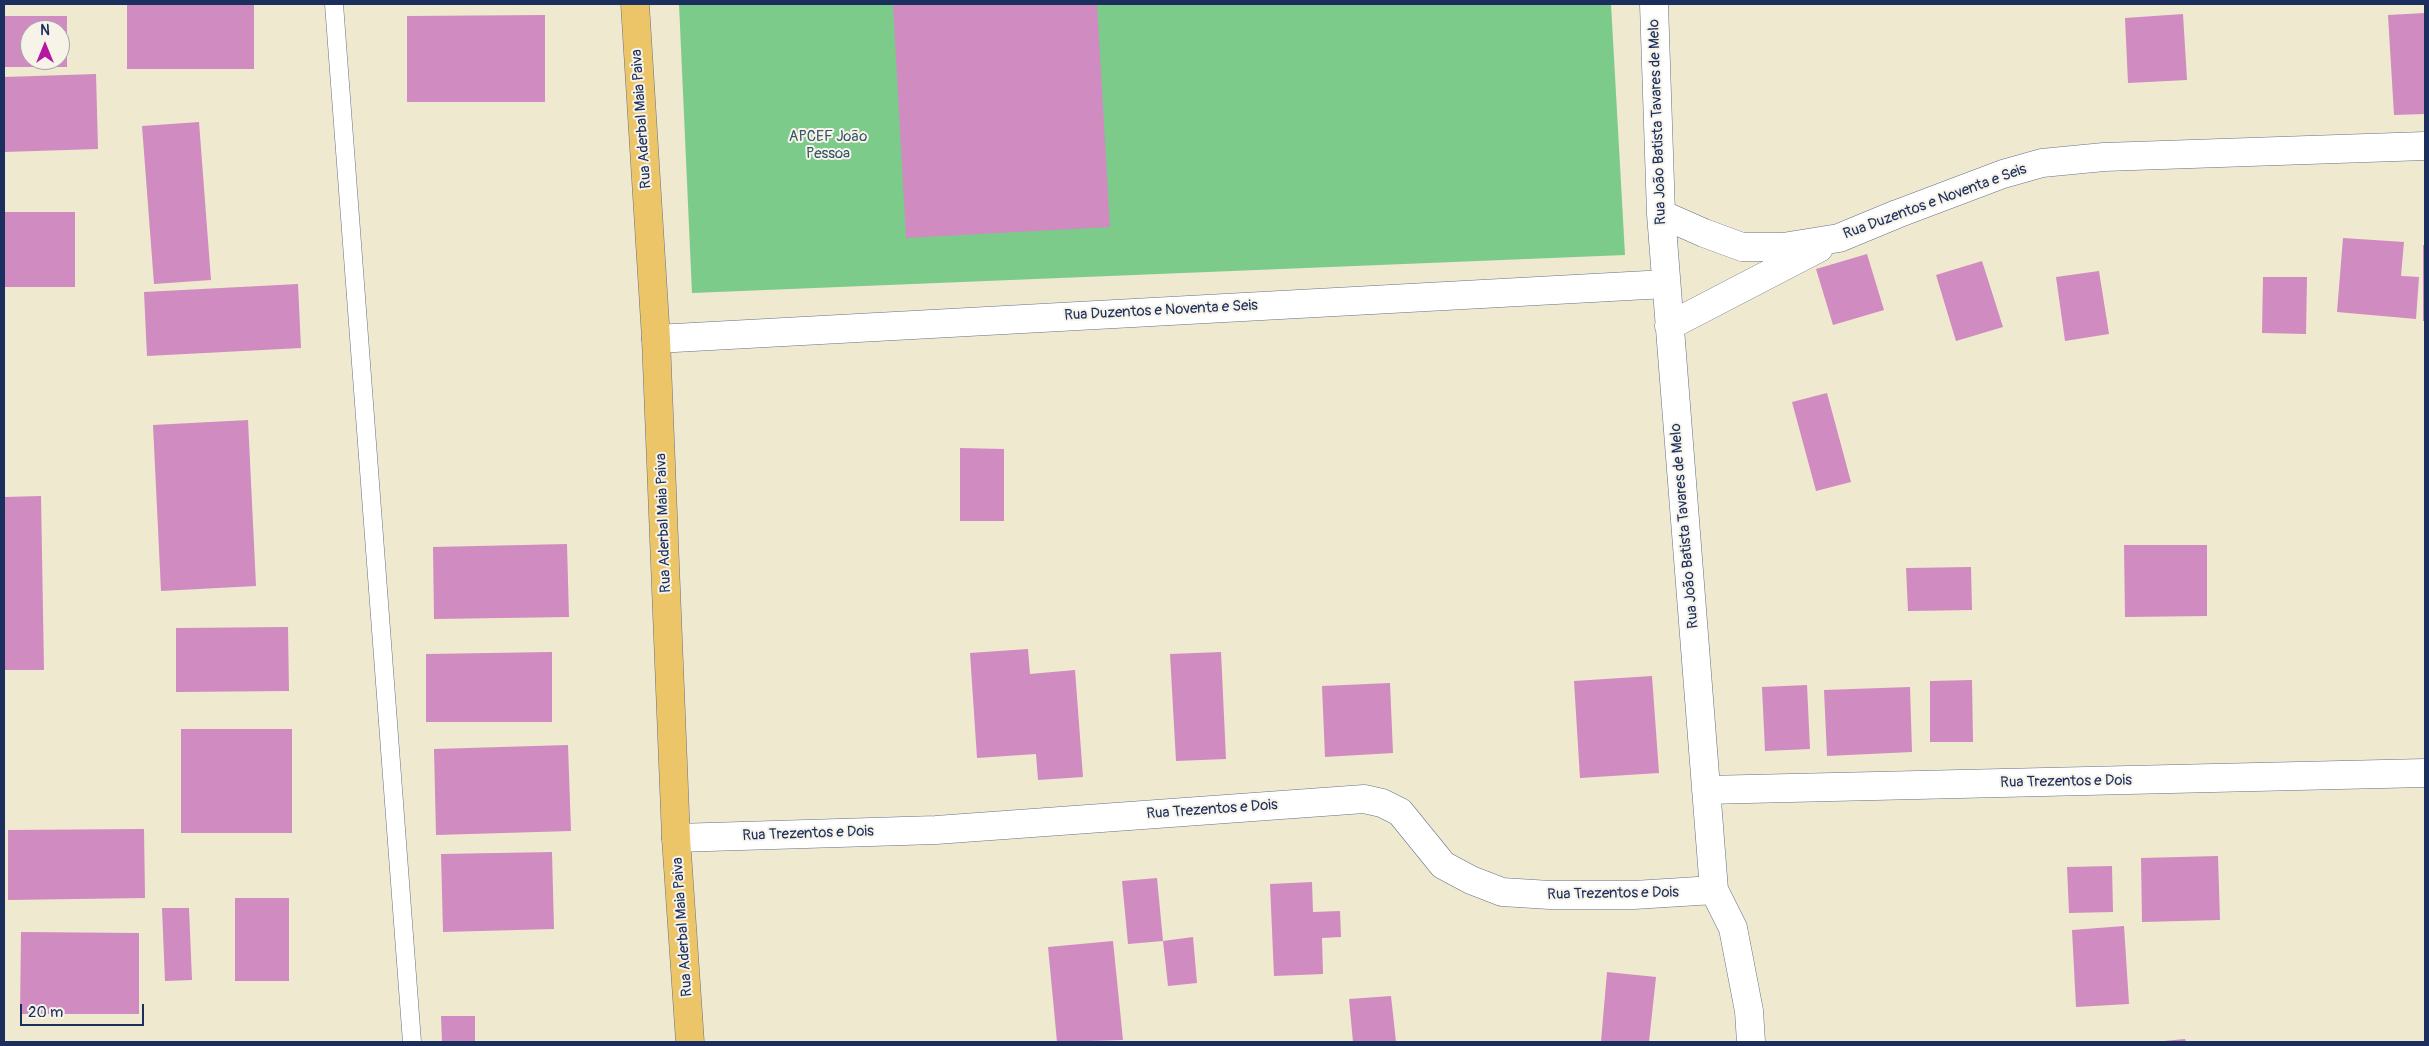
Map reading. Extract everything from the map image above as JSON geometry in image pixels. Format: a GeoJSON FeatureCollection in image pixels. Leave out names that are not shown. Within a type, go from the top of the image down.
{"type":"FeatureCollection","features":[{"type":"Feature","properties":{"kind":"main road","name":"Rua Aderbal Maia Paiva"},"geometry":{"type":"LineString","coordinates":[[635,4],[656,338],[676,838],[690,1042]]}},
{"type":"Feature","properties":{"kind":"street","name":"Rua João Batista Tavares de Melo"},"geometry":{"type":"LineString","coordinates":[[1654,4],[1661,214],[1714,890],[1733,928],[1749,1011],[1751,1042]]}},
{"type":"Feature","properties":{"kind":"street","name":"Rua Duzentos e Noventa e Seis"},"geometry":{"type":"LineString","coordinates":[[1661,214],[1704,234],[1742,246],[1783,246],[1839,238],[2003,174],[2042,163],[2104,157],[2425,146]]}},
{"type":"Feature","properties":{"kind":"street"},"geometry":{"type":"LineString","coordinates":[[1669,326],[1839,238]]}},
{"type":"Feature","properties":{"kind":"street","name":"Rua Duzentos e Noventa e Seis"},"geometry":{"type":"LineString","coordinates":[[656,338],[1666,284]]}},
{"type":"Feature","properties":{"kind":"street","name":"Rua Trezentos e Dois"},"geometry":{"type":"LineString","coordinates":[[1706,790],[2425,773]]}},
{"type":"Feature","properties":{"kind":"street","name":"Rua Trezentos e Dois"},"geometry":{"type":"LineString","coordinates":[[676,838],[936,830],[1364,799],[1382,803],[1400,812],[1443,865],[1471,880],[1502,892],[1550,896],[1625,895],[1714,890]]}},
{"type":"Feature","properties":{"kind":"lane"},"geometry":{"type":"LineString","coordinates":[[334,4],[412,1042]]}},
{"type":"Feature","properties":{"kind":"green space","name":"APCEF João Pessoa"},"geometry":{"type":"Polygon","coordinates":[[[679,4],[1611,4],[1625,255],[692,293],[679,4]]]}},
{"type":"Feature","properties":{"kind":"building"},"geometry":{"type":"Polygon","coordinates":[[[127,4],[254,4],[254,69],[127,69],[127,4]]]}},
{"type":"Feature","properties":{"kind":"building"},"geometry":{"type":"Polygon","coordinates":[[[893,4],[1097,4],[1110,227],[906,238],[893,4]]]}},
{"type":"Feature","properties":{"kind":"building"},"geometry":{"type":"Polygon","coordinates":[[[2425,13],[2425,114],[2394,115],[2388,15],[2425,13]]]}},
{"type":"Feature","properties":{"kind":"building"},"geometry":{"type":"Polygon","coordinates":[[[2183,14],[2187,80],[2128,83],[2125,18],[2183,14]]]}},
{"type":"Feature","properties":{"kind":"building"},"geometry":{"type":"Polygon","coordinates":[[[545,15],[545,102],[407,102],[407,16],[545,15]]]}},
{"type":"Feature","properties":{"kind":"building"},"geometry":{"type":"Polygon","coordinates":[[[4,16],[67,16],[67,20],[20,20],[20,67],[4,67],[4,16]]]}},
{"type":"Feature","properties":{"kind":"building"},"geometry":{"type":"Polygon","coordinates":[[[96,74],[98,149],[4,152],[4,77],[96,74]]]}},
{"type":"Feature","properties":{"kind":"building"},"geometry":{"type":"Polygon","coordinates":[[[199,122],[211,280],[154,284],[142,126],[199,122]]]}},
{"type":"Feature","properties":{"kind":"building"},"geometry":{"type":"Polygon","coordinates":[[[4,212],[75,212],[75,287],[4,287],[4,212]]]}},
{"type":"Feature","properties":{"kind":"building"},"geometry":{"type":"Polygon","coordinates":[[[2343,238],[2404,242],[2401,276],[2419,277],[2416,319],[2337,312],[2343,238]]]}},
{"type":"Feature","properties":{"kind":"building"},"geometry":{"type":"Polygon","coordinates":[[[2423,245],[2425,245],[2425,321],[2423,321],[2423,245]]]}},
{"type":"Feature","properties":{"kind":"building"},"geometry":{"type":"Polygon","coordinates":[[[1867,254],[1884,310],[1833,325],[1816,269],[1867,254]]]}},
{"type":"Feature","properties":{"kind":"building"},"geometry":{"type":"Polygon","coordinates":[[[1982,261],[2003,327],[1956,341],[1936,275],[1982,261]]]}},
{"type":"Feature","properties":{"kind":"building"},"geometry":{"type":"Polygon","coordinates":[[[2099,271],[2109,334],[2065,341],[2056,277],[2099,271]]]}},
{"type":"Feature","properties":{"kind":"building"},"geometry":{"type":"Polygon","coordinates":[[[2263,277],[2307,277],[2306,334],[2262,333],[2263,277]]]}},
{"type":"Feature","properties":{"kind":"building"},"geometry":{"type":"Polygon","coordinates":[[[298,284],[301,348],[147,356],[144,292],[298,284]]]}},
{"type":"Feature","properties":{"kind":"building"},"geometry":{"type":"Polygon","coordinates":[[[1827,393],[1851,482],[1816,491],[1792,402],[1827,393]]]}},
{"type":"Feature","properties":{"kind":"building"},"geometry":{"type":"Polygon","coordinates":[[[248,420],[256,586],[161,591],[153,425],[248,420]]]}},
{"type":"Feature","properties":{"kind":"building"},"geometry":{"type":"Polygon","coordinates":[[[960,448],[1004,449],[1004,521],[960,521],[960,448]]]}},
{"type":"Feature","properties":{"kind":"building"},"geometry":{"type":"Polygon","coordinates":[[[41,496],[44,670],[4,670],[4,497],[41,496]]]}},
{"type":"Feature","properties":{"kind":"building"},"geometry":{"type":"Polygon","coordinates":[[[567,544],[569,617],[434,619],[433,547],[567,544]]]}},
{"type":"Feature","properties":{"kind":"building"},"geometry":{"type":"Polygon","coordinates":[[[2124,545],[2207,545],[2207,616],[2125,617],[2124,545]]]}},
{"type":"Feature","properties":{"kind":"building"},"geometry":{"type":"Polygon","coordinates":[[[1971,567],[1972,610],[1908,611],[1906,568],[1971,567]]]}},
{"type":"Feature","properties":{"kind":"building"},"geometry":{"type":"Polygon","coordinates":[[[288,627],[289,691],[176,692],[176,628],[288,627]]]}},
{"type":"Feature","properties":{"kind":"building"},"geometry":{"type":"Polygon","coordinates":[[[1028,649],[1030,674],[1075,670],[1083,777],[1038,780],[1036,754],[977,758],[970,653],[1028,649]]]}},
{"type":"Feature","properties":{"kind":"building"},"geometry":{"type":"Polygon","coordinates":[[[552,652],[552,722],[426,722],[426,654],[552,652]]]}},
{"type":"Feature","properties":{"kind":"building"},"geometry":{"type":"Polygon","coordinates":[[[1221,652],[1226,759],[1176,761],[1170,654],[1221,652]]]}},
{"type":"Feature","properties":{"kind":"building"},"geometry":{"type":"Polygon","coordinates":[[[1652,676],[1659,773],[1580,778],[1574,681],[1652,676]]]}},
{"type":"Feature","properties":{"kind":"building"},"geometry":{"type":"Polygon","coordinates":[[[1972,680],[1973,742],[1930,742],[1930,681],[1972,680]]]}},
{"type":"Feature","properties":{"kind":"building"},"geometry":{"type":"Polygon","coordinates":[[[1390,683],[1393,753],[1325,757],[1322,686],[1390,683]]]}},
{"type":"Feature","properties":{"kind":"building"},"geometry":{"type":"Polygon","coordinates":[[[1807,685],[1810,749],[1765,751],[1762,687],[1807,685]]]}},
{"type":"Feature","properties":{"kind":"building"},"geometry":{"type":"Polygon","coordinates":[[[1910,687],[1912,752],[1827,756],[1824,690],[1910,687]]]}},
{"type":"Feature","properties":{"kind":"building"},"geometry":{"type":"Polygon","coordinates":[[[181,729],[292,729],[292,833],[181,833],[181,729]]]}},
{"type":"Feature","properties":{"kind":"building"},"geometry":{"type":"Polygon","coordinates":[[[568,745],[571,831],[436,835],[434,749],[568,745]]]}},
{"type":"Feature","properties":{"kind":"building"},"geometry":{"type":"Polygon","coordinates":[[[144,829],[145,898],[8,900],[8,830],[144,829]]]}},
{"type":"Feature","properties":{"kind":"building"},"geometry":{"type":"Polygon","coordinates":[[[552,852],[554,929],[443,932],[441,854],[552,852]]]}},
{"type":"Feature","properties":{"kind":"building"},"geometry":{"type":"Polygon","coordinates":[[[2218,856],[2220,920],[2142,922],[2141,858],[2218,856]]]}},
{"type":"Feature","properties":{"kind":"building"},"geometry":{"type":"Polygon","coordinates":[[[2112,866],[2113,912],[2069,913],[2067,867],[2112,866]]]}},
{"type":"Feature","properties":{"kind":"building"},"geometry":{"type":"Polygon","coordinates":[[[1157,878],[1163,941],[1128,944],[1122,881],[1157,878]]]}},
{"type":"Feature","properties":{"kind":"building"},"geometry":{"type":"Polygon","coordinates":[[[1312,882],[1313,912],[1340,911],[1341,937],[1322,938],[1323,974],[1274,976],[1270,884],[1312,882]]]}},
{"type":"Feature","properties":{"kind":"building"},"geometry":{"type":"Polygon","coordinates":[[[235,898],[289,898],[289,981],[235,981],[235,898]]]}},
{"type":"Feature","properties":{"kind":"building"},"geometry":{"type":"Polygon","coordinates":[[[162,908],[189,908],[192,980],[165,981],[162,908]]]}},
{"type":"Feature","properties":{"kind":"building"},"geometry":{"type":"Polygon","coordinates":[[[2124,926],[2129,1004],[2076,1007],[2072,930],[2124,926]]]}},
{"type":"Feature","properties":{"kind":"building"},"geometry":{"type":"Polygon","coordinates":[[[21,932],[139,933],[139,1014],[20,1014],[21,932]]]}},
{"type":"Feature","properties":{"kind":"building"},"geometry":{"type":"Polygon","coordinates":[[[1193,937],[1197,983],[1168,986],[1163,941],[1193,937]]]}},
{"type":"Feature","properties":{"kind":"building"},"geometry":{"type":"Polygon","coordinates":[[[1113,941],[1123,1040],[1057,1042],[1048,947],[1113,941]]]}},
{"type":"Feature","properties":{"kind":"building"},"geometry":{"type":"Polygon","coordinates":[[[1607,972],[1656,977],[1649,1042],[1601,1042],[1607,972]]]}},
{"type":"Feature","properties":{"kind":"building"},"geometry":{"type":"Polygon","coordinates":[[[1391,996],[1396,1042],[1353,1042],[1349,999],[1391,996]]]}},
{"type":"Feature","properties":{"kind":"building"},"geometry":{"type":"Polygon","coordinates":[[[441,1016],[475,1016],[475,1042],[442,1042],[441,1016]]]}},
{"type":"Feature","properties":{"kind":"building"},"geometry":{"type":"Polygon","coordinates":[[[2185,1039],[2186,1042],[2164,1042],[2164,1041],[2185,1039]]]}}]}
